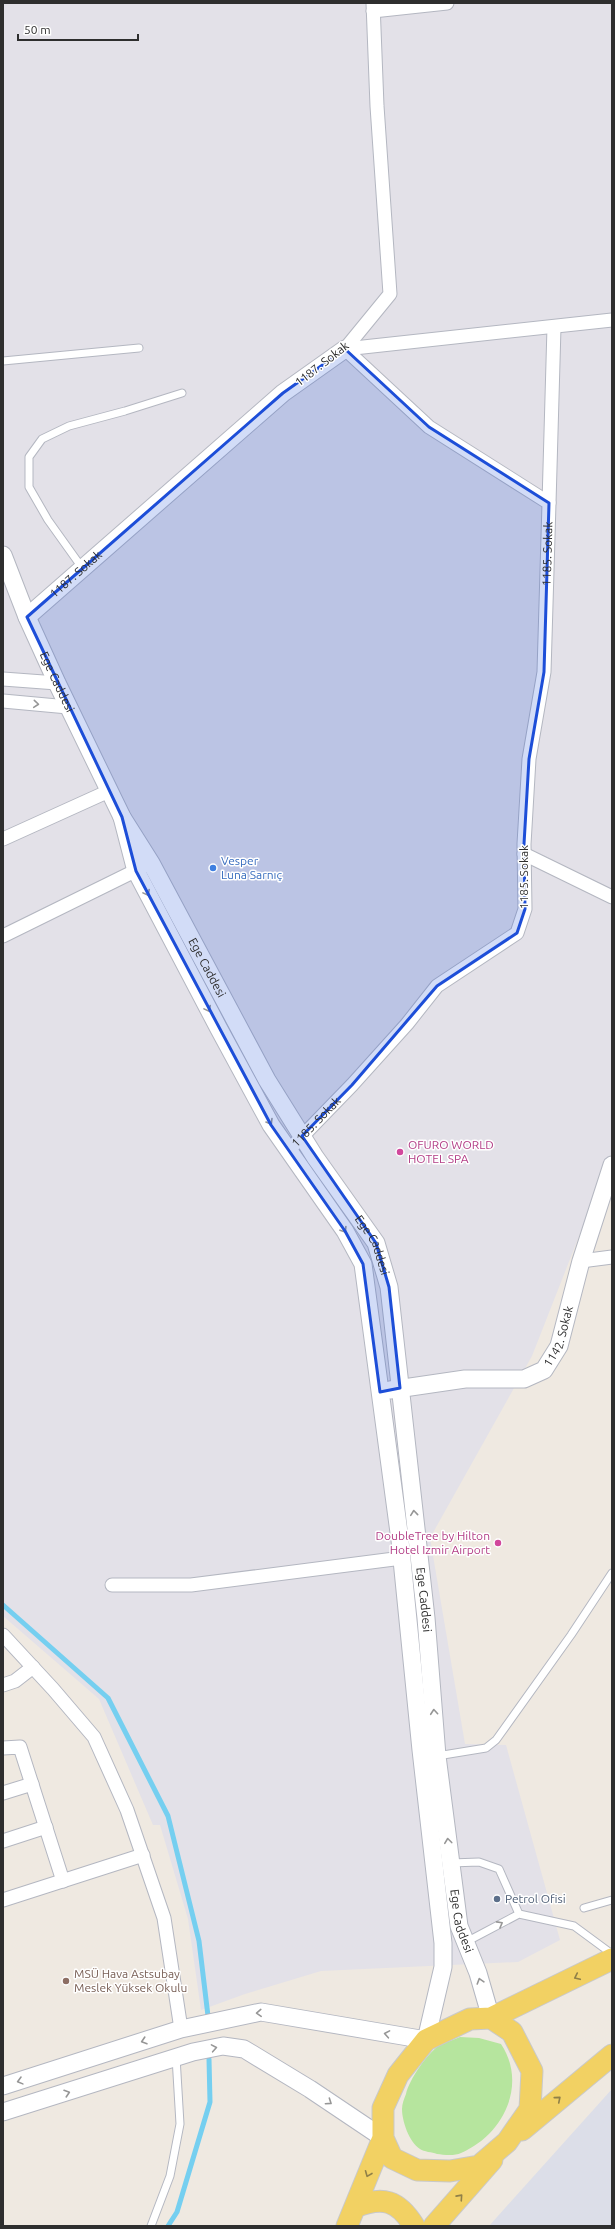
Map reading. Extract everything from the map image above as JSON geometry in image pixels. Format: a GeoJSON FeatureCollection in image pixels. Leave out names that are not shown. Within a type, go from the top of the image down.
{"type":"FeatureCollection","features":[{"type":"Feature","properties":{"kind":"main road"},"geometry":{"type":"LineString","coordinates":[[347,2226],[383,2138],[383,2108],[398,2075],[426,2040],[470,2019],[491,2018],[612,1959]]}},
{"type":"Feature","properties":{"kind":"main road"},"geometry":{"type":"LineString","coordinates":[[434,2226],[507,2142],[530,2109],[532,2071],[512,2032],[491,2018]]}},
{"type":"Feature","properties":{"kind":"main road"},"geometry":{"type":"LineString","coordinates":[[383,2138],[392,2158],[417,2170],[450,2171],[479,2166],[612,2055]]}},
{"type":"Feature","properties":{"kind":"main road"},"geometry":{"type":"LineString","coordinates":[[355,2207],[372,2200],[390,2202],[405,2212],[414,2226]]}},
{"type":"Feature","properties":{"kind":"street"},"geometry":{"type":"LineString","coordinates":[[373,7],[447,3]]}},
{"type":"Feature","properties":{"kind":"street","name":"1187. Sokak"},"geometry":{"type":"LineString","coordinates":[[27,618],[283,393],[345,349],[390,294],[377,106],[373,7]]}},
{"type":"Feature","properties":{"kind":"street"},"geometry":{"type":"LineString","coordinates":[[345,349],[612,320]]}},
{"type":"Feature","properties":{"kind":"street","name":"1185. Sokak"},"geometry":{"type":"LineString","coordinates":[[289,1150],[352,1086],[407,1024],[437,986],[517,933],[525,909],[524,854],[529,759],[544,672],[554,327]]}},
{"type":"Feature","properties":{"kind":"street"},"geometry":{"type":"LineString","coordinates":[[345,349],[429,427],[549,503]]}},
{"type":"Feature","properties":{"kind":"street","name":"Ege Caddesi"},"geometry":{"type":"LineString","coordinates":[[3,555],[27,618],[68,707],[122,817],[152,862],[267,1080],[302,1136],[376,1243],[389,1287],[426,1618],[437,1756],[459,1926],[478,1972],[491,2018]]}},
{"type":"Feature","properties":{"kind":"street"},"geometry":{"type":"LineString","coordinates":[[3,679],[57,683]]}},
{"type":"Feature","properties":{"kind":"street"},"geometry":{"type":"LineString","coordinates":[[3,701],[68,707]]}},
{"type":"Feature","properties":{"kind":"street"},"geometry":{"type":"LineString","coordinates":[[3,839],[109,792]]}},
{"type":"Feature","properties":{"kind":"street"},"geometry":{"type":"LineString","coordinates":[[3,2086],[181,2029],[260,2012],[426,2040],[443,1966],[443,1943],[421,1750],[402,1558],[363,1264],[345,1231],[271,1124],[218,1029],[136,871],[122,817]]}},
{"type":"Feature","properties":{"kind":"street"},"geometry":{"type":"LineString","coordinates":[[524,854],[612,897]]}},
{"type":"Feature","properties":{"kind":"street"},"geometry":{"type":"LineString","coordinates":[[3,936],[152,862]]}},
{"type":"Feature","properties":{"kind":"street","name":"1142. Sokak"},"geometry":{"type":"LineString","coordinates":[[380,1392],[465,1379],[524,1379],[544,1370],[559,1346],[581,1261],[612,1165]]}},
{"type":"Feature","properties":{"kind":"street"},"geometry":{"type":"LineString","coordinates":[[581,1261],[612,1256]]}},
{"type":"Feature","properties":{"kind":"street"},"geometry":{"type":"LineString","coordinates":[[112,1585],[192,1585],[402,1558]]}},
{"type":"Feature","properties":{"kind":"street"},"geometry":{"type":"LineString","coordinates":[[3,1635],[94,1737],[127,1810],[164,1918],[181,2029]]}},
{"type":"Feature","properties":{"kind":"street"},"geometry":{"type":"LineString","coordinates":[[3,1685],[15,1681],[33,1667]]}},
{"type":"Feature","properties":{"kind":"street"},"geometry":{"type":"LineString","coordinates":[[3,1748],[20,1747],[63,1880]]}},
{"type":"Feature","properties":{"kind":"street"},"geometry":{"type":"LineString","coordinates":[[3,1793],[32,1784]]}},
{"type":"Feature","properties":{"kind":"street"},"geometry":{"type":"LineString","coordinates":[[3,1841],[46,1827]]}},
{"type":"Feature","properties":{"kind":"street"},"geometry":{"type":"LineString","coordinates":[[3,1900],[143,1855]]}},
{"type":"Feature","properties":{"kind":"street"},"geometry":{"type":"LineString","coordinates":[[3,2112],[193,2052],[223,2046],[244,2049],[310,2089],[383,2138]]}},
{"type":"Feature","properties":{"kind":"lane"},"geometry":{"type":"LineString","coordinates":[[3,361],[139,348]]}},
{"type":"Feature","properties":{"kind":"lane"},"geometry":{"type":"LineString","coordinates":[[83,569],[48,520],[29,487],[29,457],[42,439],[69,426],[125,411],[182,393]]}},
{"type":"Feature","properties":{"kind":"lane"},"geometry":{"type":"LineString","coordinates":[[437,1756],[486,1748],[496,1740],[571,1635],[612,1573]]}},
{"type":"Feature","properties":{"kind":"lane"},"geometry":{"type":"LineString","coordinates":[[451,1863],[479,1862],[499,1869],[519,1914]]}},
{"type":"Feature","properties":{"kind":"lane"},"geometry":{"type":"LineString","coordinates":[[584,1908],[612,1900]]}},
{"type":"Feature","properties":{"kind":"lane"},"geometry":{"type":"LineString","coordinates":[[465,1942],[519,1914],[574,1926],[612,1954]]}},
{"type":"Feature","properties":{"kind":"lane"},"geometry":{"type":"LineString","coordinates":[[151,2226],[170,2176],[180,2124],[176,2058]]}},
{"type":"Feature","properties":{"kind":"highlighted area"},"geometry":{"type":"Polygon","coordinates":[[[345,349],[429,427],[549,503],[544,672],[529,759],[524,844],[525,909],[517,933],[437,986],[352,1085],[302,1136],[376,1243],[389,1287],[400,1388],[380,1392],[363,1264],[345,1231],[271,1125],[136,871],[122,817],[27,617],[283,393],[345,349]]]}},
{"type":"Feature","properties":{"kind":"shaded area"},"geometry":{"type":"Polygon","coordinates":[[[3,3],[612,3],[612,1152],[532,1356],[430,1538],[465,1744],[506,1745],[560,1940],[518,1962],[321,1971],[245,1994],[201,2010],[188,1919],[160,1825],[153,1825],[99,1699],[3,1616],[3,3]]]}},
{"type":"Feature","properties":{"kind":"shaded area"},"geometry":{"type":"Polygon","coordinates":[[[612,2089],[612,2226],[489,2226],[612,2089]]]}},
{"type":"Feature","properties":{"kind":"green space"},"geometry":{"type":"Polygon","coordinates":[[[460,2037],[479,2038],[501,2044],[509,2060],[512,2076],[511,2092],[507,2107],[489,2134],[476,2145],[461,2153],[456,2155],[446,2155],[424,2151],[416,2146],[409,2136],[402,2114],[403,2102],[411,2081],[430,2054],[440,2045],[460,2037]]]}},
{"type":"Feature","properties":{"kind":"waterway"},"geometry":{"type":"LineString","coordinates":[[3,1605],[108,1698],[168,1816],[199,1941],[208,2016]]}},
{"type":"Feature","properties":{"kind":"waterway"},"geometry":{"type":"LineString","coordinates":[[168,2226],[177,2212],[210,2102],[209,2059]]}},
{"type":"Feature","properties":{"kind":"place","name":"Vesper Luna Sarnıç"},"geometry":{"type":"Point","coordinates":[213,868]}},
{"type":"Feature","properties":{"kind":"place","name":"OFURO WORLD HOTEL SPA"},"geometry":{"type":"Point","coordinates":[400,1152]}},
{"type":"Feature","properties":{"kind":"place","name":"DoubleTree by Hilton Hotel Izmir Airport"},"geometry":{"type":"Point","coordinates":[498,1543]}},
{"type":"Feature","properties":{"kind":"place","name":"Petrol Ofisi"},"geometry":{"type":"Point","coordinates":[497,1899]}},
{"type":"Feature","properties":{"kind":"place","name":"MSÜ Hava Astsubay Meslek Yüksek Okulu"},"geometry":{"type":"Point","coordinates":[66,1981]}}]}
